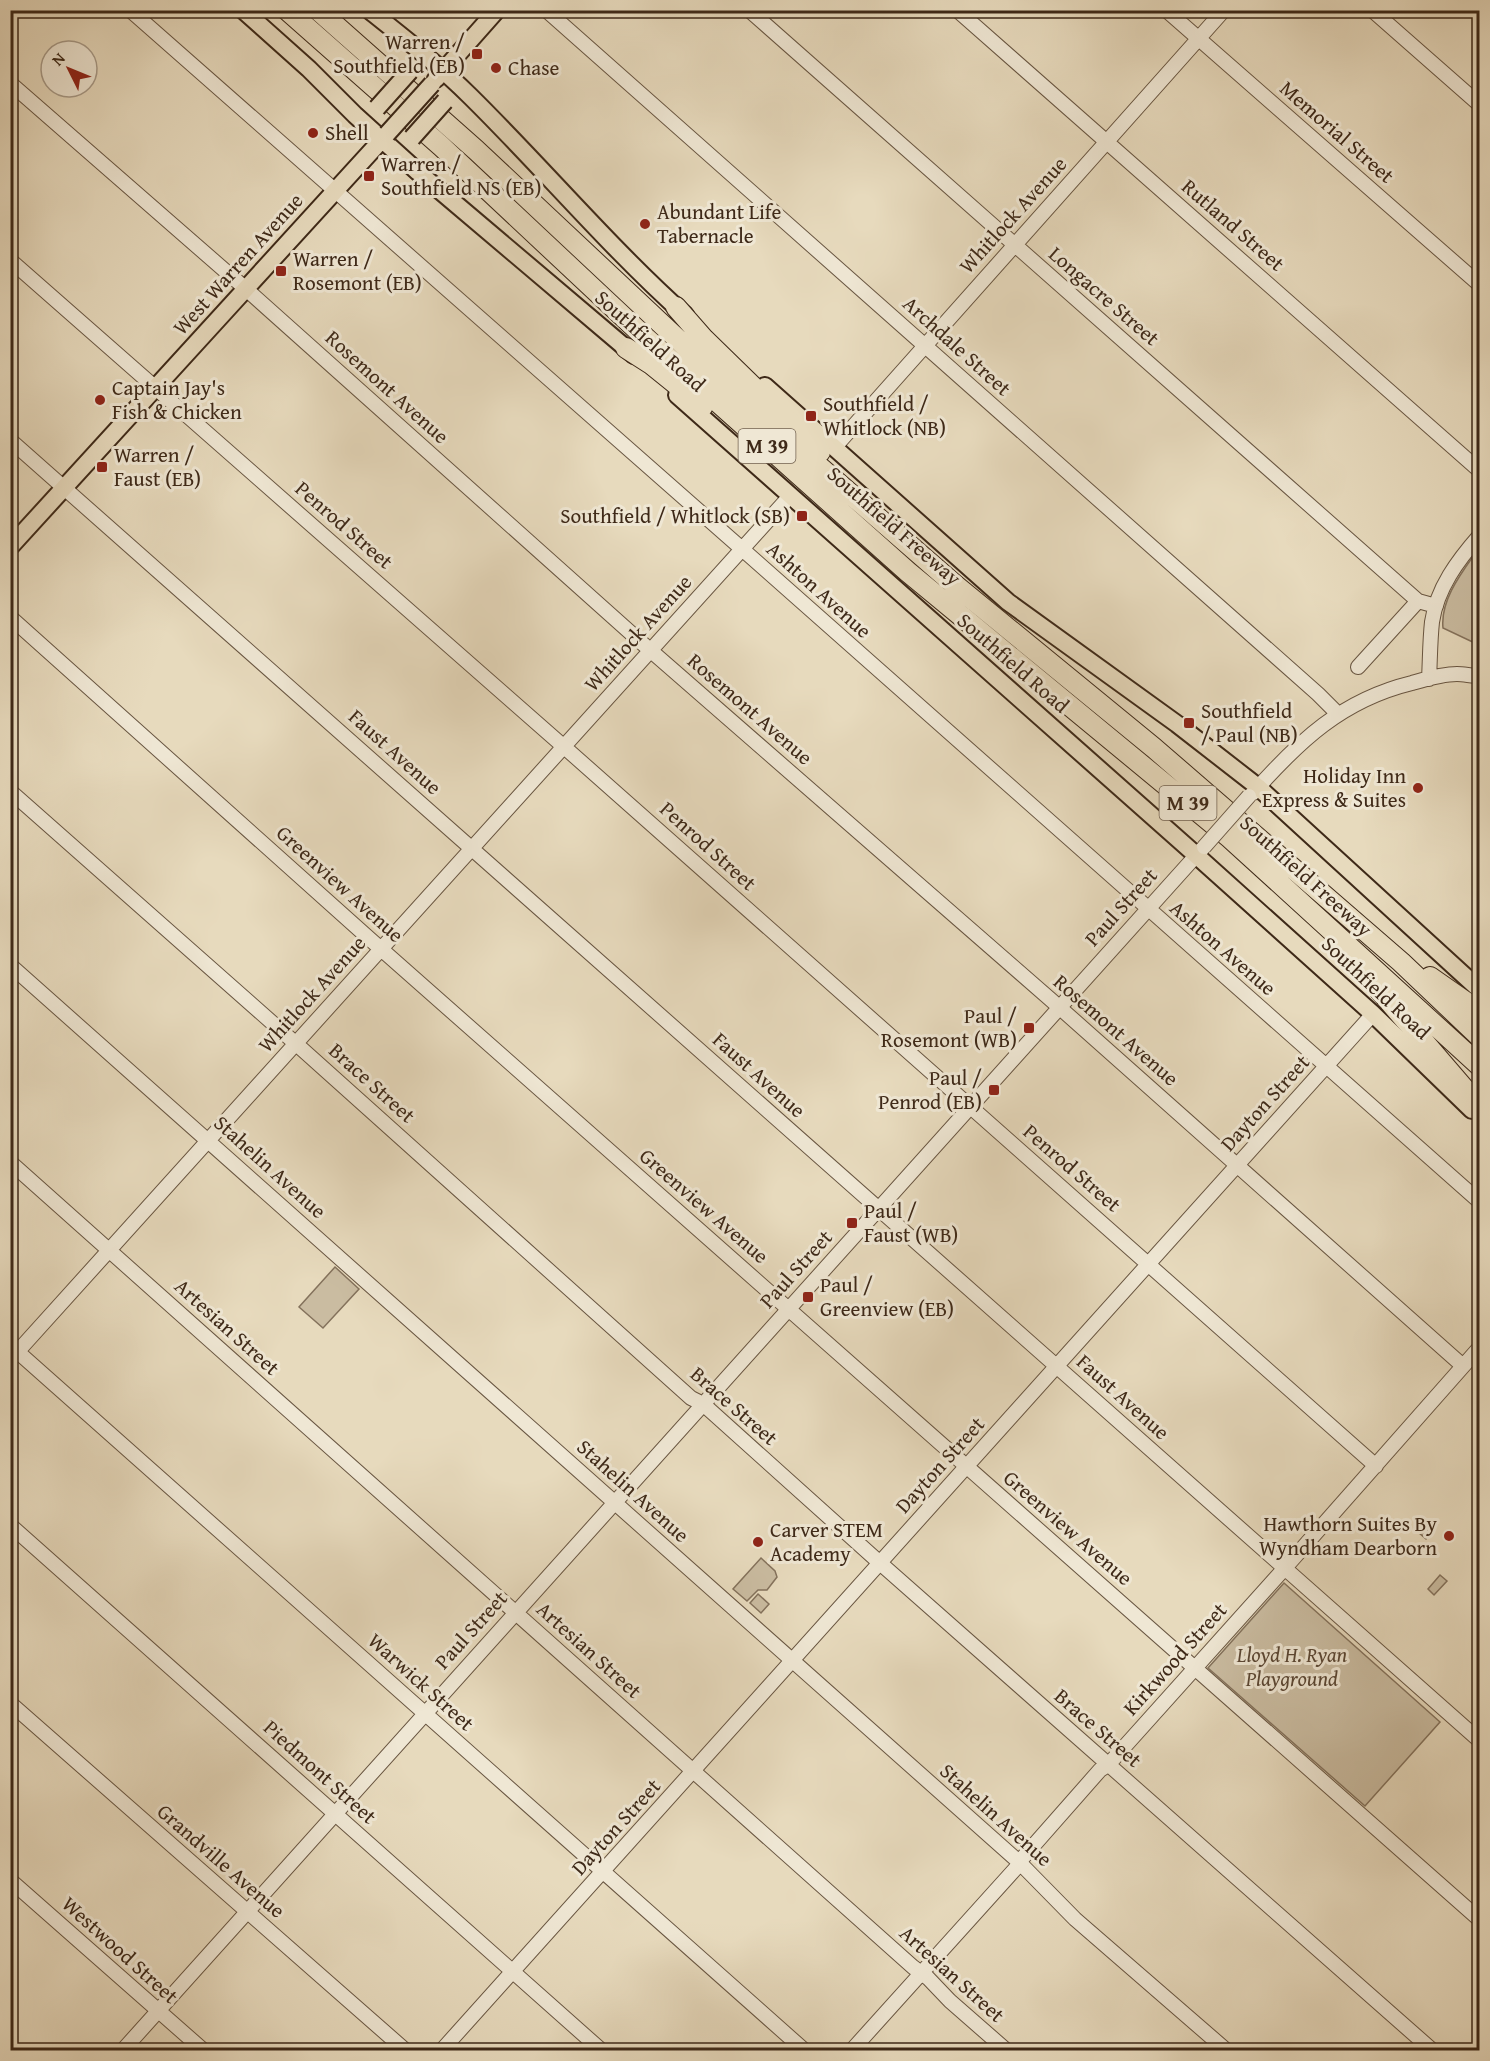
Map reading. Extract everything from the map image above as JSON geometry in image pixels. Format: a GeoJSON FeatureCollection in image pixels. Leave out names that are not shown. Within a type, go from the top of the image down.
{"type":"FeatureCollection","features":[{"type":"Feature","properties":{"kind":"highway","name":"Southfield Freeway"},"geometry":{"type":"LineString","coordinates":[[287,10],[496,196],[647,339],[908,572],[1230,838],[1479,1066]]}},
{"type":"Feature","properties":{"kind":"highway","name":"Southfield Freeway"},"geometry":{"type":"LineString","coordinates":[[318,10],[476,150],[719,378],[955,585],[1154,748],[1401,962],[1479,1037]]}},
{"type":"Feature","properties":{"kind":"highway"},"geometry":{"type":"LineString","coordinates":[[675,307],[704,339],[884,513],[907,542]]}},
{"type":"Feature","properties":{"kind":"highway"},"geometry":{"type":"LineString","coordinates":[[626,348],[651,364],[862,530]]}},
{"type":"Feature","properties":{"kind":"highway"},"geometry":{"type":"LineString","coordinates":[[1349,947],[1375,986],[1479,1107]]}},
{"type":"Feature","properties":{"kind":"highway"},"geometry":{"type":"LineString","coordinates":[[1401,962],[1434,979],[1479,1012]]}},
{"type":"Feature","properties":{"kind":"main road","name":"Southfield Road"},"geometry":{"type":"LineString","coordinates":[[243,10],[340,100],[385,137],[418,172],[626,348],[790,496],[1200,851],[1479,1116]]}},
{"type":"Feature","properties":{"kind":"main road","name":"Southfield Road"},"geometry":{"type":"LineString","coordinates":[[369,10],[412,44],[437,78],[476,102],[675,307],[1008,602],[1177,724],[1479,990]]}},
{"type":"Feature","properties":{"kind":"main road","name":"West Warren Avenue"},"geometry":{"type":"LineString","coordinates":[[10,547],[385,137],[497,10]]}},
{"type":"Feature","properties":{"kind":"main road"},"geometry":{"type":"LineString","coordinates":[[340,100],[360,111],[377,108],[415,63],[412,44]]}},
{"type":"Feature","properties":{"kind":"main road"},"geometry":{"type":"LineString","coordinates":[[418,172],[409,154],[412,138],[452,96],[462,96],[476,102]]}},
{"type":"Feature","properties":{"kind":"street","name":"Ashton Avenue"},"geometry":{"type":"LineString","coordinates":[[129,10],[1479,1202]]}},
{"type":"Feature","properties":{"kind":"street","name":"Archdale Street"},"geometry":{"type":"LineString","coordinates":[[546,10],[1338,714]]}},
{"type":"Feature","properties":{"kind":"street","name":"Longacre Street"},"geometry":{"type":"LineString","coordinates":[[749,10],[1418,601],[1436,606]]}},
{"type":"Feature","properties":{"kind":"street","name":"Rutland Street"},"geometry":{"type":"LineString","coordinates":[[957,10],[1479,471]]}},
{"type":"Feature","properties":{"kind":"street","name":"Memorial Street"},"geometry":{"type":"LineString","coordinates":[[1166,10],[1479,285]]}},
{"type":"Feature","properties":{"kind":"street","name":"Whitlock Avenue"},"geometry":{"type":"LineString","coordinates":[[834,448],[1224,10]]}},
{"type":"Feature","properties":{"kind":"street"},"geometry":{"type":"LineString","coordinates":[[1372,10],[1479,105]]}},
{"type":"Feature","properties":{"kind":"street","name":"Rosemont Avenue"},"geometry":{"type":"LineString","coordinates":[[10,83],[1463,1366]]}},
{"type":"Feature","properties":{"kind":"street","name":"Penrod Street"},"geometry":{"type":"LineString","coordinates":[[10,260],[564,746],[1376,1466]]}},
{"type":"Feature","properties":{"kind":"street","name":"Faust Avenue"},"geometry":{"type":"LineString","coordinates":[[10,440],[1479,1741]]}},
{"type":"Feature","properties":{"kind":"street","name":"Whitlock Avenue"},"geometry":{"type":"LineString","coordinates":[[13,1352],[109,1250],[790,496]]}},
{"type":"Feature","properties":{"kind":"street"},"geometry":{"type":"LineString","coordinates":[[1430,679],[1432,621],[1439,594],[1451,571],[1479,535]]}},
{"type":"Feature","properties":{"kind":"street"},"geometry":{"type":"LineString","coordinates":[[1358,667],[1418,601]]}},
{"type":"Feature","properties":{"kind":"street","name":"Greenview Avenue"},"geometry":{"type":"LineString","coordinates":[[10,617],[1479,1920]]}},
{"type":"Feature","properties":{"kind":"street","name":"Paul Street"},"geometry":{"type":"LineString","coordinates":[[123,2050],[878,1208],[1299,744],[1338,714],[1363,699],[1383,691],[1457,674],[1479,676]]}},
{"type":"Feature","properties":{"kind":"street","name":"Brace Street"},"geometry":{"type":"LineString","coordinates":[[10,791],[296,1043],[691,1398],[703,1404],[1432,2050]]}},
{"type":"Feature","properties":{"kind":"street","name":"Stahelin Avenue"},"geometry":{"type":"LineString","coordinates":[[10,965],[1019,1862],[1075,1919],[1226,2050]]}},
{"type":"Feature","properties":{"kind":"street","name":"Dayton Street"},"geometry":{"type":"LineString","coordinates":[[442,2050],[1373,1014]]}},
{"type":"Feature","properties":{"kind":"street","name":"Artesian Street"},"geometry":{"type":"LineString","coordinates":[[10,1162],[1006,2050]]}},
{"type":"Feature","properties":{"kind":"street","name":"Kirkwood Street"},"geometry":{"type":"LineString","coordinates":[[852,2050],[1016,1868],[1100,1770],[1108,1765],[1195,1669],[1479,1347]]}},
{"type":"Feature","properties":{"kind":"street","name":"Warwick Street"},"geometry":{"type":"LineString","coordinates":[[13,1352],[425,1713],[804,2050]]}},
{"type":"Feature","properties":{"kind":"street","name":"Piedmont Street"},"geometry":{"type":"LineString","coordinates":[[10,1525],[601,2050]]}},
{"type":"Feature","properties":{"kind":"street","name":"Grandville Avenue"},"geometry":{"type":"LineString","coordinates":[[10,1703],[405,2050]]}},
{"type":"Feature","properties":{"kind":"street","name":"Westwood Street"},"geometry":{"type":"LineString","coordinates":[[10,1880],[203,2050]]}},
{"type":"Feature","properties":{"kind":"green space"},"geometry":{"type":"Polygon","coordinates":[[[1479,548],[1479,645],[1443,628],[1443,617],[1454,586],[1479,548]]]}},
{"type":"Feature","properties":{"kind":"green space"},"geometry":{"type":"Polygon","coordinates":[[[335,1267],[359,1289],[323,1328],[299,1307],[335,1267]]]}},
{"type":"Feature","properties":{"kind":"green space"},"geometry":{"type":"Polygon","coordinates":[[[761,1558],[775,1571],[777,1577],[767,1590],[758,1590],[747,1601],[733,1589],[761,1558]]]}},
{"type":"Feature","properties":{"kind":"green space"},"geometry":{"type":"Polygon","coordinates":[[[1440,1575],[1447,1581],[1434,1595],[1428,1589],[1440,1575]]]}},
{"type":"Feature","properties":{"kind":"green space","name":"Lloyd H. Ryan Playground"},"geometry":{"type":"Polygon","coordinates":[[[1284,1583],[1440,1722],[1365,1806],[1208,1668],[1284,1583]]]}},
{"type":"Feature","properties":{"kind":"green space"},"geometry":{"type":"Polygon","coordinates":[[[758,1594],[769,1604],[761,1613],[750,1603],[758,1594]]]}},
{"type":"Feature","properties":{"kind":"shaded area"},"geometry":{"type":"Polygon","coordinates":[[[1430,1521],[1436,1526],[1426,1539],[1419,1533],[1430,1521]]]}},
{"type":"Feature","properties":{"kind":"place","name":"Warren / Southfield (EB)"},"geometry":{"type":"Point","coordinates":[477,54]}},
{"type":"Feature","properties":{"kind":"place","name":"Chase"},"geometry":{"type":"Point","coordinates":[496,68]}},
{"type":"Feature","properties":{"kind":"place","name":"Shell"},"geometry":{"type":"Point","coordinates":[313,133]}},
{"type":"Feature","properties":{"kind":"place","name":"Warren / Southfield NS (EB)"},"geometry":{"type":"Point","coordinates":[369,176]}},
{"type":"Feature","properties":{"kind":"place","name":"Abundant Life Tabernacle"},"geometry":{"type":"Point","coordinates":[645,224]}},
{"type":"Feature","properties":{"kind":"place","name":"Warren / Rosemont (EB)"},"geometry":{"type":"Point","coordinates":[281,271]}},
{"type":"Feature","properties":{"kind":"place","name":"Captain Jay's Fish & Chicken"},"geometry":{"type":"Point","coordinates":[100,400]}},
{"type":"Feature","properties":{"kind":"place","name":"Southfield / Whitlock (NB)"},"geometry":{"type":"Point","coordinates":[811,416]}},
{"type":"Feature","properties":{"kind":"place","name":"Warren / Faust (EB)"},"geometry":{"type":"Point","coordinates":[102,467]}},
{"type":"Feature","properties":{"kind":"place","name":"Southfield / Whitlock (SB)"},"geometry":{"type":"Point","coordinates":[802,516]}},
{"type":"Feature","properties":{"kind":"place","name":"Southfield / Paul (NB)"},"geometry":{"type":"Point","coordinates":[1189,723]}},
{"type":"Feature","properties":{"kind":"place","name":"Holiday Inn Express & Suites"},"geometry":{"type":"Point","coordinates":[1418,788]}},
{"type":"Feature","properties":{"kind":"place","name":"Paul / Rosemont (WB)"},"geometry":{"type":"Point","coordinates":[1029,1028]}},
{"type":"Feature","properties":{"kind":"place","name":"Paul / Penrod (EB)"},"geometry":{"type":"Point","coordinates":[994,1090]}},
{"type":"Feature","properties":{"kind":"place","name":"Paul / Faust (WB)"},"geometry":{"type":"Point","coordinates":[852,1223]}},
{"type":"Feature","properties":{"kind":"place","name":"Paul / Greenview (EB)"},"geometry":{"type":"Point","coordinates":[808,1297]}},
{"type":"Feature","properties":{"kind":"place","name":"Hawthorn Suites By Wyndham Dearborn"},"geometry":{"type":"Point","coordinates":[1449,1536]}},
{"type":"Feature","properties":{"kind":"place","name":"Carver STEM Academy"},"geometry":{"type":"Point","coordinates":[758,1542]}}]}
